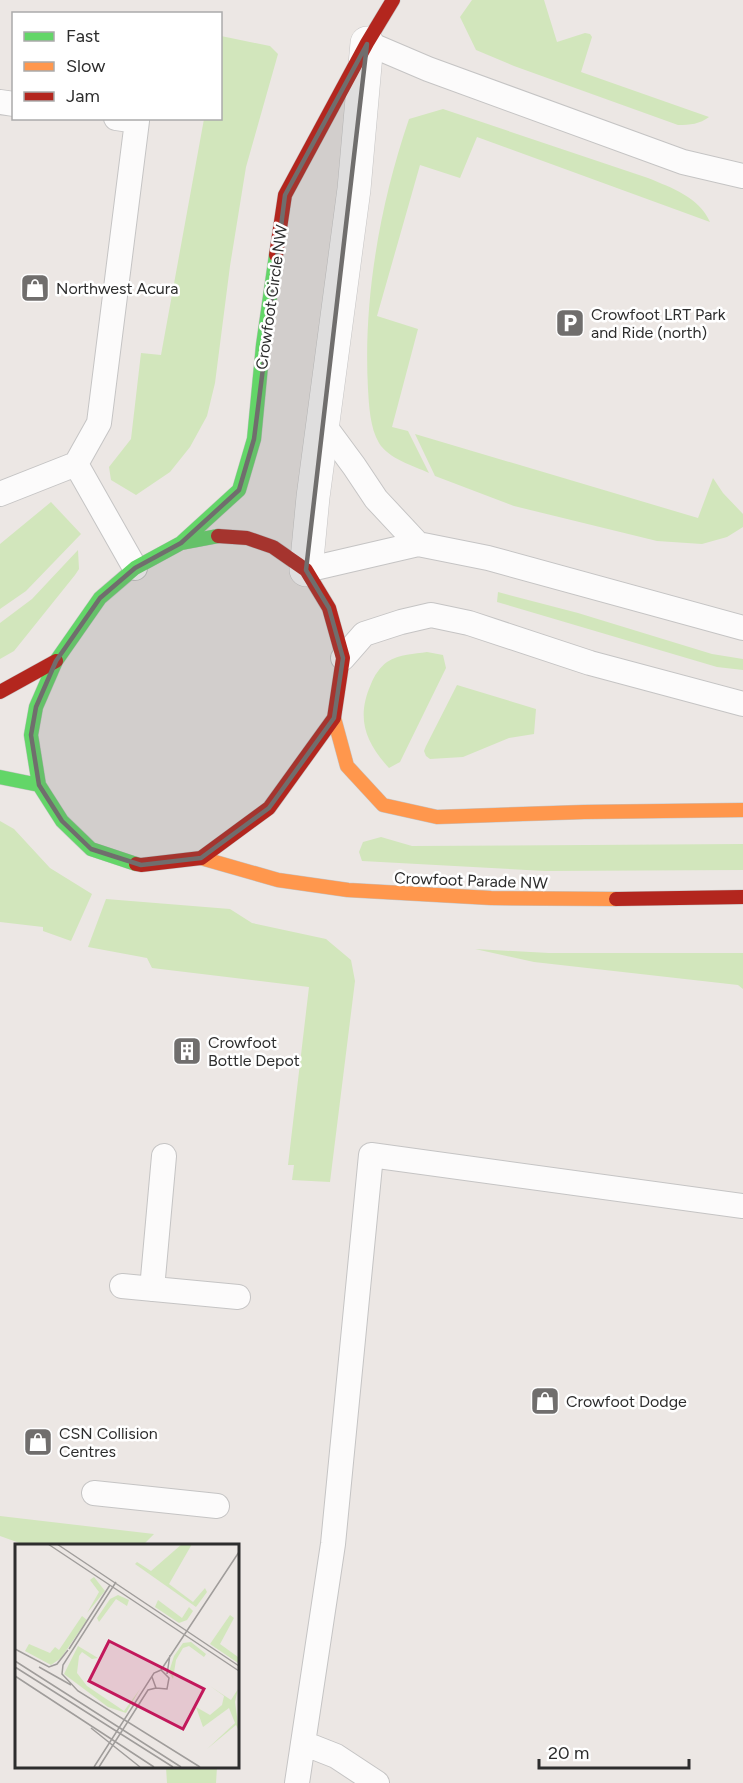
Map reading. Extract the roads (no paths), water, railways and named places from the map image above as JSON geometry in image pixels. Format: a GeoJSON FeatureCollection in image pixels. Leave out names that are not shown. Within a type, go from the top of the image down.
{"type":"FeatureCollection","features":[{"type":"Feature","properties":{"kind":"street","name":"Crowfoot Circle NW"},"geometry":{"type":"LineString","coordinates":[[181,543],[239,490],[254,439],[263,345],[285,195],[367,43],[393,0]]}},
{"type":"Feature","properties":{"kind":"street","name":"Crowfoot Circle NW"},"geometry":{"type":"LineString","coordinates":[[306,570],[354,189],[367,43]]}},
{"type":"Feature","properties":{"kind":"street"},"geometry":{"type":"LineString","coordinates":[[334,718],[269,808],[201,858],[141,865],[91,849],[62,820],[39,784],[31,735],[36,707],[56,661],[100,598],[135,568],[181,543],[218,536],[247,538],[273,547],[306,570],[330,608],[343,658],[334,718],[347,766],[383,805],[437,817],[743,810]]}},
{"type":"Feature","properties":{"kind":"street"},"geometry":{"type":"LineString","coordinates":[[0,692],[56,661]]}},
{"type":"Feature","properties":{"kind":"street"},"geometry":{"type":"LineString","coordinates":[[0,777],[39,784]]}},
{"type":"Feature","properties":{"kind":"street","name":"Crowfoot Parade NW"},"geometry":{"type":"LineString","coordinates":[[201,858],[251,874],[335,890],[440,897],[561,900],[743,897]]}},
{"type":"Feature","properties":{"kind":"lane"},"geometry":{"type":"LineString","coordinates":[[367,43],[428,69],[683,162],[743,176]]}},
{"type":"Feature","properties":{"kind":"lane"},"geometry":{"type":"LineString","coordinates":[[0,494],[76,464],[99,423],[137,121],[130,120]]}},
{"type":"Feature","properties":{"kind":"lane"},"geometry":{"type":"LineString","coordinates":[[323,424],[376,499],[418,544]]}},
{"type":"Feature","properties":{"kind":"lane"},"geometry":{"type":"LineString","coordinates":[[76,464],[135,568]]}},
{"type":"Feature","properties":{"kind":"lane"},"geometry":{"type":"LineString","coordinates":[[306,570],[418,544],[488,558],[743,628]]}},
{"type":"Feature","properties":{"kind":"lane"},"geometry":{"type":"LineString","coordinates":[[343,658],[364,634],[431,615],[469,622],[590,663],[743,704]]}},
{"type":"Feature","properties":{"kind":"lane"},"geometry":{"type":"LineString","coordinates":[[297,1783],[333,1544],[371,1155],[743,1206]]}},
{"type":"Feature","properties":{"kind":"lane"},"geometry":{"type":"LineString","coordinates":[[153,1289],[164,1156]]}},
{"type":"Feature","properties":{"kind":"lane"},"geometry":{"type":"LineString","coordinates":[[122,1286],[238,1297]]}},
{"type":"Feature","properties":{"kind":"lane"},"geometry":{"type":"LineString","coordinates":[[94,1493],[217,1506]]}},
{"type":"Feature","properties":{"kind":"lane"},"geometry":{"type":"LineString","coordinates":[[303,1743],[336,1756],[377,1783]]}},
{"type":"Feature","properties":{"kind":"place","name":"Northwest Acura"},"geometry":{"type":"Point","coordinates":[35,288]}},
{"type":"Feature","properties":{"kind":"place","name":"Crowfoot LRT Park and Ride (north)"},"geometry":{"type":"Point","coordinates":[570,323]}},
{"type":"Feature","properties":{"kind":"place","name":"Crowfoot Bottle Depot"},"geometry":{"type":"Point","coordinates":[187,1051]}},
{"type":"Feature","properties":{"kind":"place","name":"Crowfoot Dodge"},"geometry":{"type":"Point","coordinates":[545,1401]}},
{"type":"Feature","properties":{"kind":"place","name":"CSN Collision Centres"},"geometry":{"type":"Point","coordinates":[38,1442]}}]}
